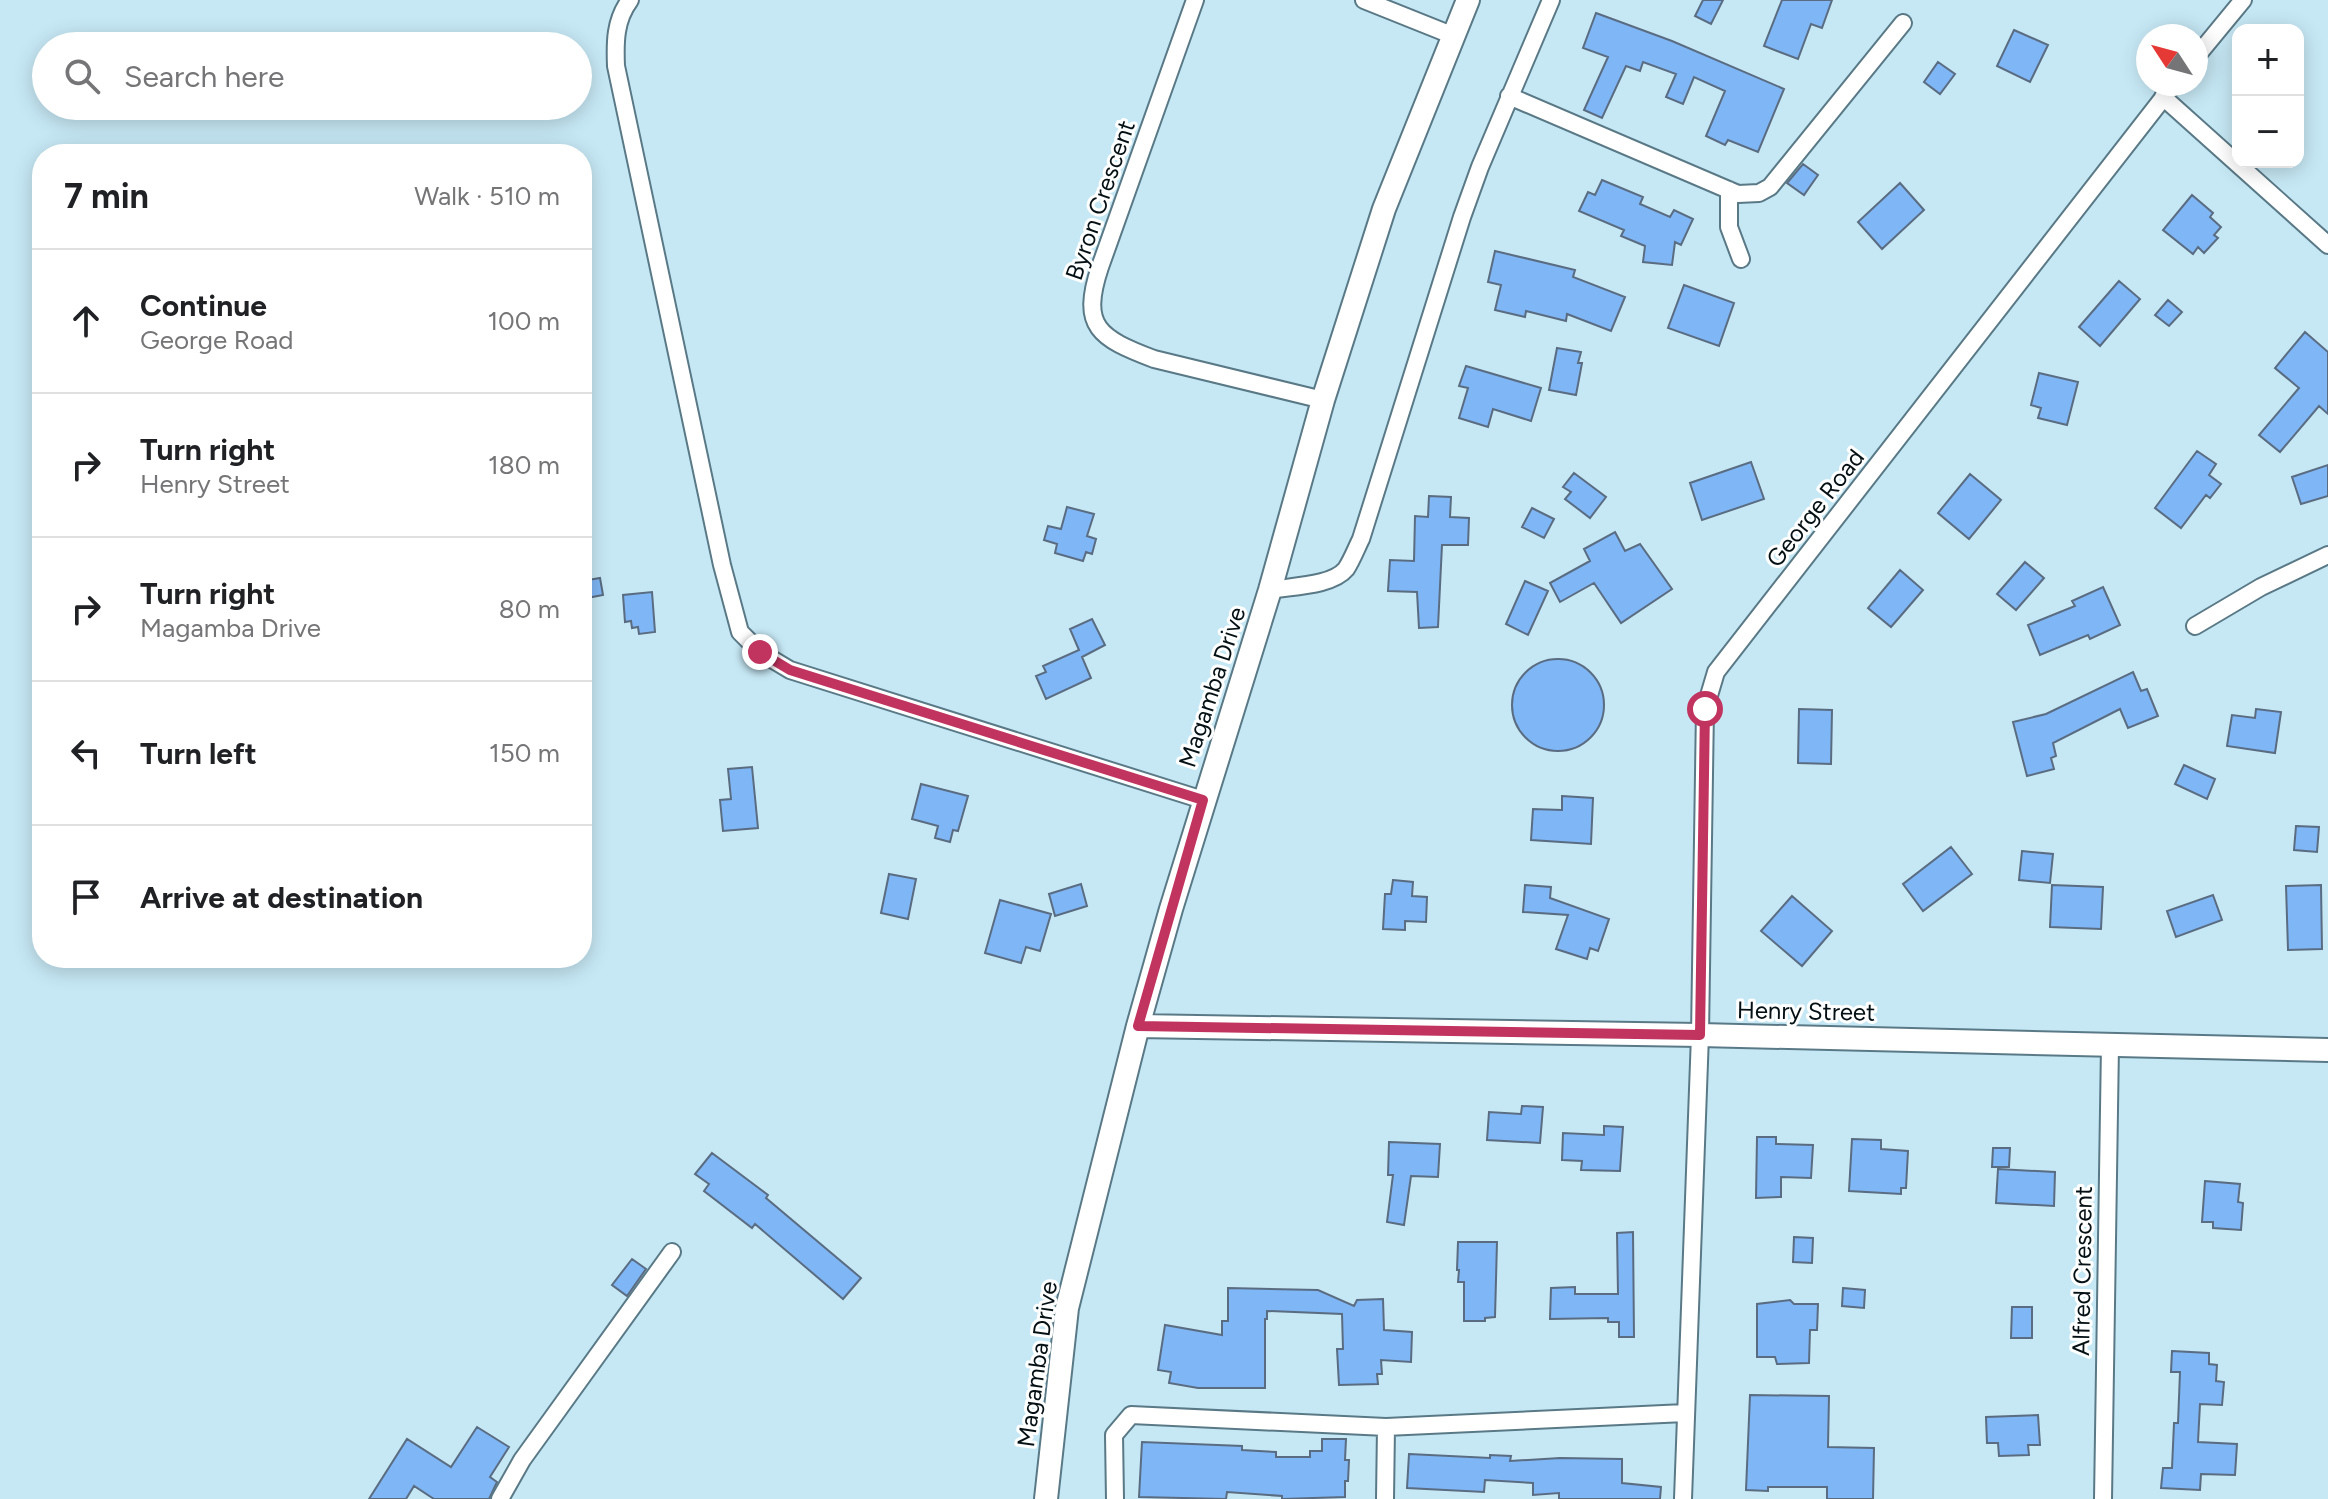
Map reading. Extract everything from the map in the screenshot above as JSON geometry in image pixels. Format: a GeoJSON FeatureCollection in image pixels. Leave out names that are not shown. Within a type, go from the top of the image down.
{"type":"FeatureCollection","features":[{"type":"Feature","properties":{"kind":"street"},"geometry":{"type":"LineString","coordinates":[[630,0],[622,11],[615,38],[616,66],[722,565],[740,632],[760,652],[790,670],[1203,800]]}},
{"type":"Feature","properties":{"kind":"street","name":"Byron Crescent"},"geometry":{"type":"LineString","coordinates":[[1195,0],[1100,267],[1092,292],[1091,312],[1108,337],[1127,349],[1154,359],[1323,400]]}},
{"type":"Feature","properties":{"kind":"street"},"geometry":{"type":"LineString","coordinates":[[1364,0],[1454,36]]}},
{"type":"Feature","properties":{"kind":"street","name":"Magamba Drive"},"geometry":{"type":"LineString","coordinates":[[1046,1499],[1067,1308],[1138,1026],[1203,800],[1270,590],[1323,400],[1384,209],[1468,0]]}},
{"type":"Feature","properties":{"kind":"street"},"geometry":{"type":"LineString","coordinates":[[1270,590],[1338,576],[1347,567],[1361,539],[1462,217],[1509,96],[1551,0]]}},
{"type":"Feature","properties":{"kind":"street"},"geometry":{"type":"LineString","coordinates":[[2208,42],[2243,0]]}},
{"type":"Feature","properties":{"kind":"street"},"geometry":{"type":"LineString","coordinates":[[1509,96],[1738,194],[1759,193],[1770,187],[1903,23]]}},
{"type":"Feature","properties":{"kind":"street","name":"George Road"},"geometry":{"type":"LineString","coordinates":[[1683,1499],[1700,1035],[1705,709],[1716,672],[2164,96]]}},
{"type":"Feature","properties":{"kind":"street"},"geometry":{"type":"LineString","coordinates":[[2173,96],[2328,245]]}},
{"type":"Feature","properties":{"kind":"street"},"geometry":{"type":"LineString","coordinates":[[1729,190],[1729,227],[1741,259]]}},
{"type":"Feature","properties":{"kind":"street"},"geometry":{"type":"LineString","coordinates":[[2195,626],[2261,587],[2328,555]]}},
{"type":"Feature","properties":{"kind":"street","name":"Henry Street"},"geometry":{"type":"LineString","coordinates":[[1138,1026],[2328,1050]]}},
{"type":"Feature","properties":{"kind":"street","name":"Alfred Crescent"},"geometry":{"type":"LineString","coordinates":[[2103,1499],[2110,1045]]}},
{"type":"Feature","properties":{"kind":"street"},"geometry":{"type":"LineString","coordinates":[[500,1499],[522,1460],[672,1252]]}},
{"type":"Feature","properties":{"kind":"street"},"geometry":{"type":"LineString","coordinates":[[1115,1499],[1114,1435],[1131,1415],[1386,1427],[1685,1413]]}},
{"type":"Feature","properties":{"kind":"street"},"geometry":{"type":"LineString","coordinates":[[1385,1499],[1386,1427]]}},
{"type":"Feature","properties":{"kind":"building"},"geometry":{"type":"Polygon","coordinates":[[[1703,0],[1723,0],[1711,24],[1695,16],[1703,0]]]}},
{"type":"Feature","properties":{"kind":"building"},"geometry":{"type":"Polygon","coordinates":[[[1782,0],[1832,0],[1822,28],[1811,24],[1798,59],[1764,46],[1782,0]]]}},
{"type":"Feature","properties":{"kind":"building"},"geometry":{"type":"Polygon","coordinates":[[[1596,13],[1672,41],[1784,89],[1758,152],[1728,140],[1725,145],[1706,136],[1725,91],[1694,77],[1683,104],[1666,97],[1676,74],[1643,62],[1640,71],[1626,66],[1602,118],[1584,110],[1608,57],[1583,48],[1596,13]]]}},
{"type":"Feature","properties":{"kind":"building"},"geometry":{"type":"Polygon","coordinates":[[[2014,30],[2048,45],[2030,82],[1997,66],[2014,30]]]}},
{"type":"Feature","properties":{"kind":"building"},"geometry":{"type":"Polygon","coordinates":[[[1938,62],[1955,74],[1940,94],[1924,82],[1938,62]]]}},
{"type":"Feature","properties":{"kind":"building"},"geometry":{"type":"Polygon","coordinates":[[[1803,164],[1818,175],[1804,195],[1787,183],[1803,164]]]}},
{"type":"Feature","properties":{"kind":"building"},"geometry":{"type":"Polygon","coordinates":[[[1602,180],[1643,197],[1640,204],[1670,217],[1674,210],[1693,219],[1681,245],[1675,242],[1672,265],[1643,262],[1645,246],[1621,236],[1624,230],[1579,211],[1588,192],[1595,195],[1602,180]]]}},
{"type":"Feature","properties":{"kind":"building"},"geometry":{"type":"Polygon","coordinates":[[[1900,183],[1924,210],[1882,249],[1858,222],[1900,183]]]}},
{"type":"Feature","properties":{"kind":"building"},"geometry":{"type":"Polygon","coordinates":[[[2192,195],[2213,213],[2210,217],[2221,227],[2214,235],[2218,238],[2204,253],[2198,247],[2193,254],[2163,230],[2192,195]]]}},
{"type":"Feature","properties":{"kind":"building"},"geometry":{"type":"Polygon","coordinates":[[[1495,251],[1575,270],[1573,277],[1625,297],[1611,331],[1567,314],[1566,321],[1526,311],[1525,317],[1495,310],[1501,285],[1488,282],[1495,251]]]}},
{"type":"Feature","properties":{"kind":"building"},"geometry":{"type":"Polygon","coordinates":[[[2119,281],[2140,299],[2100,346],[2079,327],[2119,281]]]}},
{"type":"Feature","properties":{"kind":"building"},"geometry":{"type":"Polygon","coordinates":[[[1684,285],[1734,303],[1719,346],[1668,328],[1684,285]]]}},
{"type":"Feature","properties":{"kind":"building"},"geometry":{"type":"Polygon","coordinates":[[[2168,300],[2182,312],[2169,326],[2155,315],[2168,300]]]}},
{"type":"Feature","properties":{"kind":"building"},"geometry":{"type":"Polygon","coordinates":[[[2305,332],[2328,352],[2328,414],[2319,406],[2280,452],[2259,435],[2299,388],[2275,368],[2305,332]]]}},
{"type":"Feature","properties":{"kind":"building"},"geometry":{"type":"Polygon","coordinates":[[[1557,348],[1581,352],[1576,395],[1549,390],[1557,348]]]}},
{"type":"Feature","properties":{"kind":"building"},"geometry":{"type":"Polygon","coordinates":[[[1466,366],[1541,388],[1531,421],[1493,409],[1488,427],[1459,418],[1468,388],[1459,386],[1466,366]]]}},
{"type":"Feature","properties":{"kind":"building"},"geometry":{"type":"Polygon","coordinates":[[[2039,373],[2078,382],[2067,425],[2038,418],[2041,408],[2031,405],[2039,373]]]}},
{"type":"Feature","properties":{"kind":"building"},"geometry":{"type":"Polygon","coordinates":[[[2197,451],[2216,464],[2209,475],[2221,484],[2210,498],[2206,495],[2181,528],[2155,508],[2197,451]]]}},
{"type":"Feature","properties":{"kind":"building"},"geometry":{"type":"Polygon","coordinates":[[[1751,462],[1764,499],[1702,520],[1690,483],[1751,462]]]}},
{"type":"Feature","properties":{"kind":"building"},"geometry":{"type":"Polygon","coordinates":[[[2328,465],[2328,496],[2301,504],[2292,477],[2328,465]]]}},
{"type":"Feature","properties":{"kind":"building"},"geometry":{"type":"Polygon","coordinates":[[[1574,473],[1606,497],[1590,518],[1565,499],[1571,492],[1563,487],[1574,473]]]}},
{"type":"Feature","properties":{"kind":"building"},"geometry":{"type":"Polygon","coordinates":[[[1970,474],[2001,500],[1969,539],[1938,513],[1970,474]]]}},
{"type":"Feature","properties":{"kind":"building"},"geometry":{"type":"Polygon","coordinates":[[[1429,496],[1451,497],[1450,517],[1469,518],[1468,545],[1442,545],[1438,627],[1419,628],[1417,592],[1388,591],[1390,560],[1414,561],[1415,516],[1428,517],[1429,496]]]}},
{"type":"Feature","properties":{"kind":"building"},"geometry":{"type":"Polygon","coordinates":[[[1067,507],[1094,514],[1087,536],[1096,539],[1092,554],[1086,552],[1083,561],[1055,553],[1057,544],[1044,540],[1048,526],[1061,529],[1067,507]]]}},
{"type":"Feature","properties":{"kind":"building"},"geometry":{"type":"Polygon","coordinates":[[[1532,508],[1554,519],[1544,538],[1522,527],[1532,508]]]}},
{"type":"Feature","properties":{"kind":"building"},"geometry":{"type":"Polygon","coordinates":[[[1615,532],[1625,551],[1640,544],[1672,589],[1621,623],[1594,583],[1560,602],[1550,583],[1590,561],[1584,549],[1615,532]]]}},
{"type":"Feature","properties":{"kind":"building"},"geometry":{"type":"Polygon","coordinates":[[[2025,562],[2044,578],[2016,610],[1997,594],[2025,562]]]}},
{"type":"Feature","properties":{"kind":"building"},"geometry":{"type":"Polygon","coordinates":[[[1900,570],[1923,590],[1891,627],[1868,608],[1900,570]]]}},
{"type":"Feature","properties":{"kind":"building"},"geometry":{"type":"Polygon","coordinates":[[[600,578],[603,595],[592,597],[592,579],[600,578]]]}},
{"type":"Feature","properties":{"kind":"building"},"geometry":{"type":"Polygon","coordinates":[[[1525,581],[1548,591],[1528,635],[1506,624],[1525,581]]]}},
{"type":"Feature","properties":{"kind":"building"},"geometry":{"type":"Polygon","coordinates":[[[2103,587],[2120,625],[2090,639],[2088,635],[2040,655],[2028,625],[2075,606],[2072,601],[2103,587]]]}},
{"type":"Feature","properties":{"kind":"building"},"geometry":{"type":"Polygon","coordinates":[[[652,592],[655,632],[639,634],[638,627],[632,628],[631,621],[625,622],[623,595],[652,592]]]}},
{"type":"Feature","properties":{"kind":"building"},"geometry":{"type":"Polygon","coordinates":[[[1092,619],[1105,645],[1082,657],[1091,678],[1046,699],[1036,676],[1046,672],[1043,666],[1079,650],[1070,629],[1092,619]]]}},
{"type":"Feature","properties":{"kind":"building"},"geometry":{"type":"Polygon","coordinates":[[[1549,659],[1567,659],[1584,666],[1597,679],[1604,705],[1597,731],[1584,744],[1567,751],[1549,751],[1532,744],[1519,731],[1512,714],[1512,696],[1519,679],[1532,666],[1549,659]]]}},
{"type":"Feature","properties":{"kind":"building"},"geometry":{"type":"Polygon","coordinates":[[[2133,672],[2141,691],[2147,689],[2158,716],[2128,728],[2120,709],[2053,743],[2056,756],[2051,758],[2054,769],[2027,776],[2013,722],[2046,714],[2133,672]]]}},
{"type":"Feature","properties":{"kind":"building"},"geometry":{"type":"Polygon","coordinates":[[[1799,709],[1832,710],[1831,764],[1798,763],[1799,709]]]}},
{"type":"Feature","properties":{"kind":"building"},"geometry":{"type":"Polygon","coordinates":[[[2256,709],[2281,712],[2275,753],[2227,746],[2232,715],[2255,718],[2256,709]]]}},
{"type":"Feature","properties":{"kind":"building"},"geometry":{"type":"Polygon","coordinates":[[[2184,765],[2215,779],[2207,799],[2175,784],[2184,765]]]}},
{"type":"Feature","properties":{"kind":"building"},"geometry":{"type":"Polygon","coordinates":[[[752,767],[758,828],[723,831],[720,800],[731,799],[728,769],[752,767]]]}},
{"type":"Feature","properties":{"kind":"building"},"geometry":{"type":"Polygon","coordinates":[[[921,784],[968,796],[958,831],[953,830],[950,842],[935,838],[938,826],[912,819],[921,784]]]}},
{"type":"Feature","properties":{"kind":"building"},"geometry":{"type":"Polygon","coordinates":[[[1562,796],[1593,798],[1591,844],[1531,840],[1533,809],[1562,810],[1562,796]]]}},
{"type":"Feature","properties":{"kind":"building"},"geometry":{"type":"Polygon","coordinates":[[[2296,826],[2319,827],[2317,852],[2294,850],[2296,826]]]}},
{"type":"Feature","properties":{"kind":"building"},"geometry":{"type":"Polygon","coordinates":[[[1951,847],[1972,874],[1923,911],[1903,884],[1951,847]]]}},
{"type":"Feature","properties":{"kind":"building"},"geometry":{"type":"Polygon","coordinates":[[[2022,851],[2053,854],[2050,883],[2019,880],[2022,851]]]}},
{"type":"Feature","properties":{"kind":"building"},"geometry":{"type":"Polygon","coordinates":[[[889,874],[916,879],[908,919],[881,913],[889,874]]]}},
{"type":"Feature","properties":{"kind":"building"},"geometry":{"type":"Polygon","coordinates":[[[1393,880],[1413,882],[1412,896],[1427,897],[1426,922],[1405,921],[1405,930],[1383,929],[1385,894],[1391,894],[1393,880]]]}},
{"type":"Feature","properties":{"kind":"building"},"geometry":{"type":"Polygon","coordinates":[[[1081,884],[1087,906],[1055,916],[1049,894],[1081,884]]]}},
{"type":"Feature","properties":{"kind":"building"},"geometry":{"type":"Polygon","coordinates":[[[1525,885],[1551,887],[1550,898],[1609,919],[1598,951],[1590,948],[1587,959],[1556,949],[1568,915],[1523,912],[1525,885]]]}},
{"type":"Feature","properties":{"kind":"building"},"geometry":{"type":"Polygon","coordinates":[[[2052,885],[2103,887],[2101,929],[2050,927],[2052,885]]]}},
{"type":"Feature","properties":{"kind":"building"},"geometry":{"type":"Polygon","coordinates":[[[2321,885],[2322,949],[2288,950],[2286,886],[2321,885]]]}},
{"type":"Feature","properties":{"kind":"building"},"geometry":{"type":"Polygon","coordinates":[[[2213,895],[2222,920],[2176,937],[2167,911],[2213,895]]]}},
{"type":"Feature","properties":{"kind":"building"},"geometry":{"type":"Polygon","coordinates":[[[1792,896],[1832,931],[1802,966],[1761,931],[1792,896]]]}},
{"type":"Feature","properties":{"kind":"building"},"geometry":{"type":"Polygon","coordinates":[[[1000,900],[1051,914],[1040,951],[1026,947],[1021,963],[985,953],[1000,900]]]}},
{"type":"Feature","properties":{"kind":"building"},"geometry":{"type":"Polygon","coordinates":[[[1522,1106],[1543,1107],[1540,1143],[1487,1140],[1489,1112],[1521,1114],[1522,1106]]]}},
{"type":"Feature","properties":{"kind":"building"},"geometry":{"type":"Polygon","coordinates":[[[1604,1126],[1623,1127],[1620,1171],[1581,1170],[1582,1161],[1562,1160],[1563,1133],[1604,1135],[1604,1126]]]}},
{"type":"Feature","properties":{"kind":"building"},"geometry":{"type":"Polygon","coordinates":[[[1757,1137],[1776,1137],[1776,1144],[1813,1145],[1811,1178],[1781,1177],[1781,1197],[1756,1198],[1757,1137]]]}},
{"type":"Feature","properties":{"kind":"building"},"geometry":{"type":"Polygon","coordinates":[[[1852,1139],[1881,1140],[1881,1149],[1908,1151],[1906,1188],[1901,1188],[1901,1194],[1849,1191],[1852,1139]]]}},
{"type":"Feature","properties":{"kind":"building"},"geometry":{"type":"Polygon","coordinates":[[[1389,1142],[1440,1144],[1438,1177],[1411,1176],[1404,1225],[1387,1222],[1393,1175],[1388,1175],[1389,1142]]]}},
{"type":"Feature","properties":{"kind":"building"},"geometry":{"type":"Polygon","coordinates":[[[1993,1148],[2010,1148],[2009,1167],[1992,1167],[1993,1148]]]}},
{"type":"Feature","properties":{"kind":"building"},"geometry":{"type":"Polygon","coordinates":[[[712,1153],[768,1195],[766,1198],[861,1278],[843,1299],[755,1224],[752,1228],[704,1191],[709,1184],[695,1174],[712,1153]]]}},
{"type":"Feature","properties":{"kind":"building"},"geometry":{"type":"Polygon","coordinates":[[[1998,1169],[2055,1172],[2054,1206],[1996,1203],[1998,1169]]]}},
{"type":"Feature","properties":{"kind":"building"},"geometry":{"type":"Polygon","coordinates":[[[2205,1181],[2240,1184],[2238,1202],[2243,1203],[2241,1230],[2213,1228],[2213,1222],[2202,1222],[2205,1181]]]}},
{"type":"Feature","properties":{"kind":"building"},"geometry":{"type":"Polygon","coordinates":[[[1633,1232],[1634,1337],[1619,1337],[1619,1322],[1608,1322],[1608,1318],[1550,1319],[1551,1288],[1575,1287],[1575,1294],[1618,1294],[1617,1233],[1633,1232]]]}},
{"type":"Feature","properties":{"kind":"building"},"geometry":{"type":"Polygon","coordinates":[[[1794,1237],[1813,1238],[1812,1263],[1793,1262],[1794,1237]]]}},
{"type":"Feature","properties":{"kind":"building"},"geometry":{"type":"Polygon","coordinates":[[[1458,1242],[1497,1242],[1495,1317],[1485,1318],[1485,1321],[1464,1321],[1464,1282],[1458,1282],[1457,1270],[1458,1242]]]}},
{"type":"Feature","properties":{"kind":"building"},"geometry":{"type":"Polygon","coordinates":[[[632,1259],[646,1269],[627,1296],[612,1285],[632,1259]]]}},
{"type":"Feature","properties":{"kind":"building"},"geometry":{"type":"Polygon","coordinates":[[[1228,1288],[1318,1290],[1354,1306],[1357,1300],[1383,1299],[1384,1330],[1412,1332],[1411,1362],[1381,1360],[1382,1374],[1377,1374],[1378,1384],[1339,1385],[1337,1349],[1343,1349],[1342,1314],[1267,1311],[1265,1388],[1198,1388],[1169,1383],[1171,1372],[1158,1370],[1165,1325],[1222,1335],[1222,1321],[1228,1321],[1228,1288]]]}},
{"type":"Feature","properties":{"kind":"building"},"geometry":{"type":"Polygon","coordinates":[[[1843,1288],[1865,1290],[1864,1308],[1842,1306],[1843,1288]]]}},
{"type":"Feature","properties":{"kind":"building"},"geometry":{"type":"Polygon","coordinates":[[[1790,1300],[1794,1304],[1818,1304],[1817,1330],[1810,1330],[1809,1363],[1777,1364],[1775,1357],[1757,1357],[1757,1304],[1790,1300]]]}},
{"type":"Feature","properties":{"kind":"building"},"geometry":{"type":"Polygon","coordinates":[[[2012,1307],[2032,1307],[2032,1338],[2011,1338],[2012,1307]]]}},
{"type":"Feature","properties":{"kind":"building"},"geometry":{"type":"Polygon","coordinates":[[[2172,1351],[2209,1353],[2209,1364],[2217,1365],[2216,1381],[2224,1382],[2222,1405],[2200,1404],[2198,1442],[2237,1444],[2235,1475],[2201,1474],[2200,1490],[2161,1488],[2163,1468],[2172,1468],[2174,1423],[2178,1423],[2180,1372],[2171,1372],[2172,1351]]]}},
{"type":"Feature","properties":{"kind":"building"},"geometry":{"type":"Polygon","coordinates":[[[1750,1395],[1829,1396],[1828,1447],[1874,1448],[1873,1499],[1827,1499],[1827,1487],[1746,1490],[1750,1395]]]}},
{"type":"Feature","properties":{"kind":"building"},"geometry":{"type":"Polygon","coordinates":[[[2038,1415],[2040,1445],[2028,1445],[2029,1455],[1999,1456],[1998,1443],[1987,1443],[1986,1417],[2038,1415]]]}},
{"type":"Feature","properties":{"kind":"building"},"geometry":{"type":"Polygon","coordinates":[[[477,1427],[509,1447],[490,1477],[497,1482],[489,1499],[434,1499],[414,1486],[406,1499],[369,1499],[407,1439],[451,1467],[477,1427]]]}},
{"type":"Feature","properties":{"kind":"building"},"geometry":{"type":"Polygon","coordinates":[[[1322,1439],[1346,1439],[1345,1460],[1349,1460],[1345,1497],[1282,1499],[1282,1496],[1227,1492],[1226,1499],[1139,1497],[1142,1442],[1242,1446],[1242,1450],[1276,1452],[1276,1457],[1310,1457],[1310,1451],[1322,1451],[1322,1439]]]}},
{"type":"Feature","properties":{"kind":"building"},"geometry":{"type":"Polygon","coordinates":[[[1409,1454],[1490,1458],[1490,1455],[1511,1456],[1510,1461],[1622,1459],[1622,1483],[1661,1487],[1660,1499],[1559,1499],[1559,1493],[1533,1495],[1533,1483],[1485,1480],[1484,1492],[1407,1488],[1409,1454]]]}},
{"type":"Feature","properties":{"kind":"route"},"geometry":{"type":"LineString","coordinates":[[760,652],[790,670],[1203,800],[1138,1026],[1700,1035],[1705,709]]}}]}
